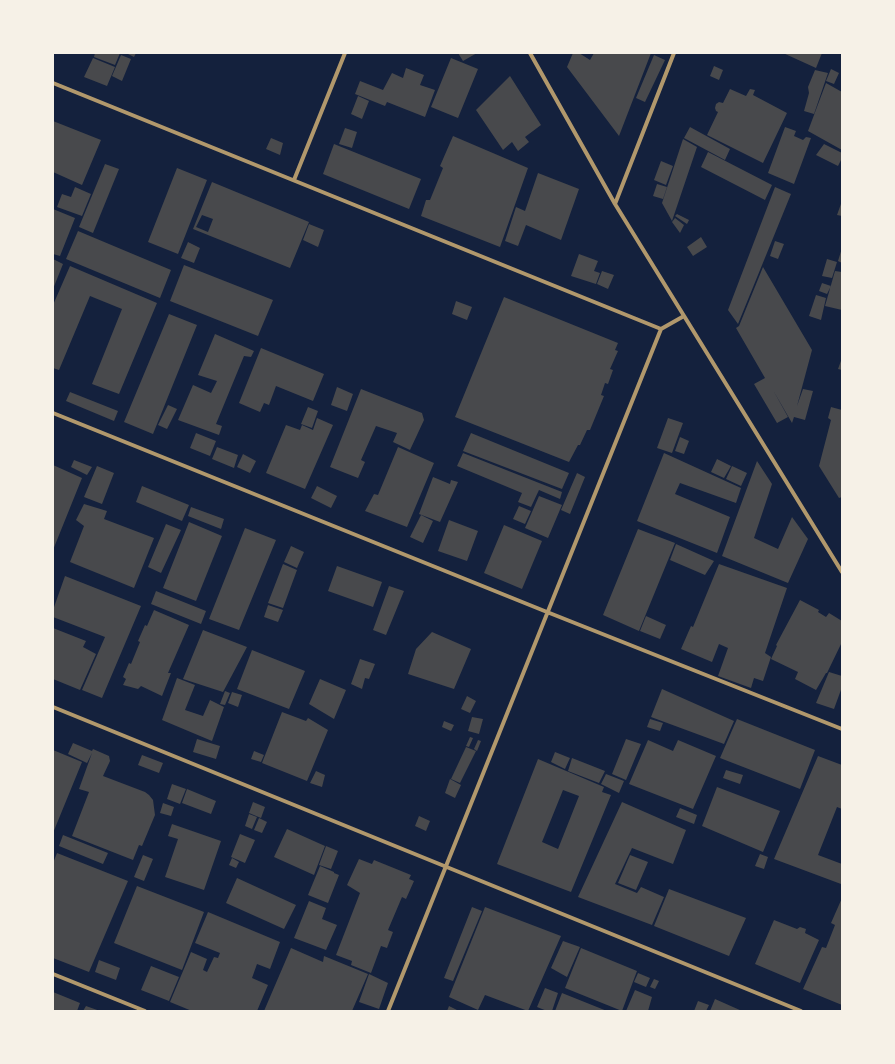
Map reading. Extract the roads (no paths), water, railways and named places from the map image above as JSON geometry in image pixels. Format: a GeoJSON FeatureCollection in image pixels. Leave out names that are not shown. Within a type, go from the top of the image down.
{"type":"FeatureCollection","features":[{"type":"Feature","properties":{"kind":"street"},"geometry":{"type":"LineString","coordinates":[[294,180],[345,53]]}},
{"type":"Feature","properties":{"kind":"street"},"geometry":{"type":"LineString","coordinates":[[530,53],[615,204],[842,570]]}},
{"type":"Feature","properties":{"kind":"street"},"geometry":{"type":"LineString","coordinates":[[615,204],[674,53]]}},
{"type":"Feature","properties":{"kind":"street"},"geometry":{"type":"LineString","coordinates":[[53,84],[661,329]]}},
{"type":"Feature","properties":{"kind":"street"},"geometry":{"type":"LineString","coordinates":[[388,1011],[661,329],[684,316]]}},
{"type":"Feature","properties":{"kind":"street"},"geometry":{"type":"LineString","coordinates":[[53,413],[842,729]]}},
{"type":"Feature","properties":{"kind":"street"},"geometry":{"type":"LineString","coordinates":[[53,707],[802,1011]]}},
{"type":"Feature","properties":{"kind":"street"},"geometry":{"type":"LineString","coordinates":[[53,974],[145,1011]]}}]}
